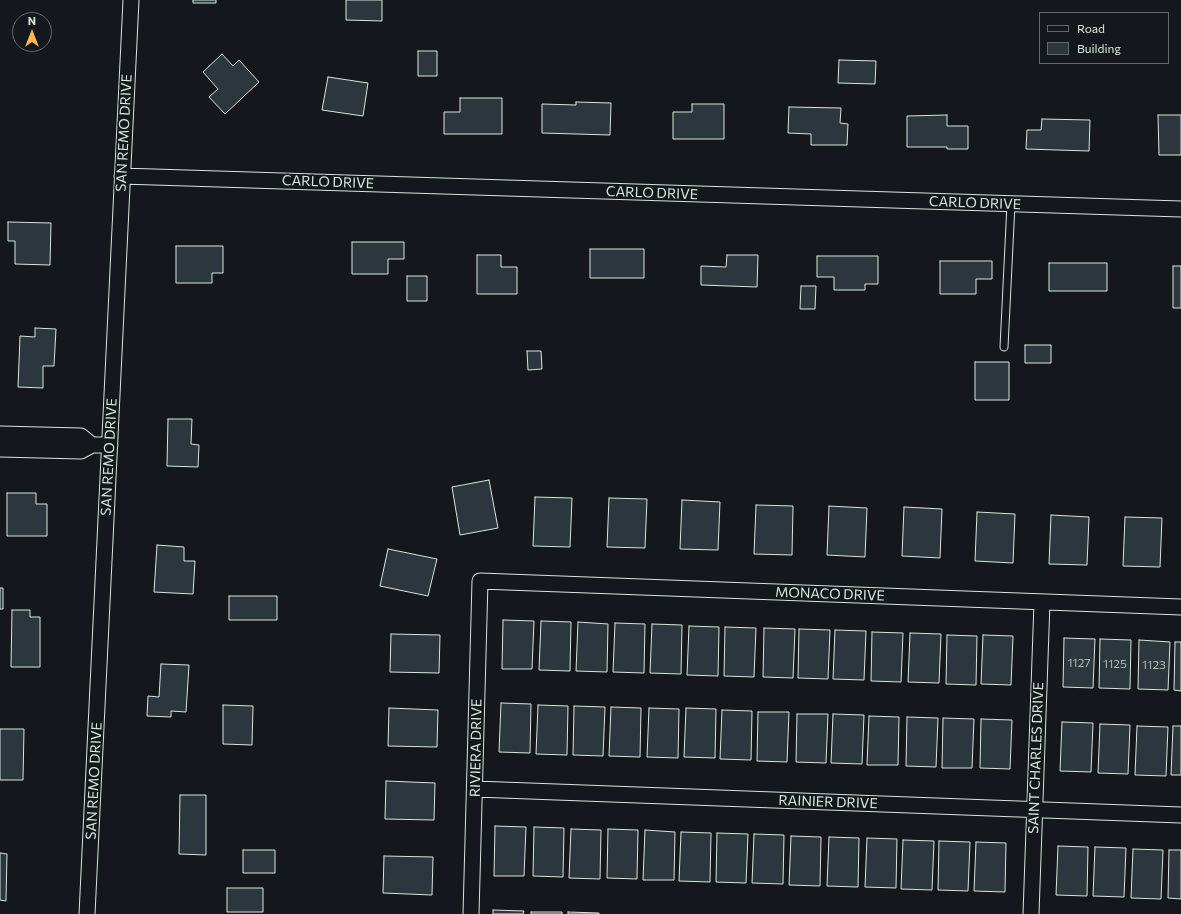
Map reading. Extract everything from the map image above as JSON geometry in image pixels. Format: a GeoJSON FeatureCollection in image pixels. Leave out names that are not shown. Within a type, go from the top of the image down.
{"type":"FeatureCollection","features":[{"type":"Feature","properties":{"kind":"street","name":"SAN REMO DRIVE"},"geometry":{"type":"LineString","coordinates":[[87,914],[131,0]]}},
{"type":"Feature","properties":{"kind":"street","name":"CARLO DRIVE"},"geometry":{"type":"LineString","coordinates":[[122,176],[1181,210]]}},
{"type":"Feature","properties":{"kind":"street"},"geometry":{"type":"LineString","coordinates":[[0,434],[81,436],[92,445]]}},
{"type":"Feature","properties":{"kind":"street"},"geometry":{"type":"LineString","coordinates":[[0,449],[81,451],[92,445],[110,445]]}},
{"type":"Feature","properties":{"kind":"street","name":"MONACO DRIVE"},"geometry":{"type":"LineString","coordinates":[[480,581],[1181,607]]}},
{"type":"Feature","properties":{"kind":"street","name":"RIVIERA DRIVE"},"geometry":{"type":"LineString","coordinates":[[471,914],[480,581]]}},
{"type":"Feature","properties":{"kind":"street","name":"SAINT CHARLES DRIVE"},"geometry":{"type":"LineString","coordinates":[[1031,914],[1042,602]]}},
{"type":"Feature","properties":{"kind":"street","name":"RAINIER DRIVE"},"geometry":{"type":"LineString","coordinates":[[475,789],[1181,815]]}},
{"type":"Feature","properties":{"kind":"lane"},"geometry":{"type":"LineString","coordinates":[[1004,347],[1011,204]]}},
{"type":"Feature","properties":{"kind":"building"},"geometry":{"type":"Polygon","coordinates":[[[193,0],[216,0],[216,3],[193,3],[193,0]]]}},
{"type":"Feature","properties":{"kind":"building"},"geometry":{"type":"Polygon","coordinates":[[[346,0],[382,0],[382,21],[346,20],[346,0]]]}},
{"type":"Feature","properties":{"kind":"building"},"geometry":{"type":"Polygon","coordinates":[[[418,51],[437,51],[437,76],[418,76],[418,51]]]}},
{"type":"Feature","properties":{"kind":"building"},"geometry":{"type":"Polygon","coordinates":[[[222,54],[233,66],[239,60],[259,82],[225,114],[209,97],[218,89],[203,72],[222,54]]]}},
{"type":"Feature","properties":{"kind":"building"},"geometry":{"type":"Polygon","coordinates":[[[839,60],[876,61],[875,84],[838,83],[839,60]]]}},
{"type":"Feature","properties":{"kind":"building"},"geometry":{"type":"Polygon","coordinates":[[[328,77],[368,83],[363,116],[322,110],[328,77]]]}},
{"type":"Feature","properties":{"kind":"building"},"geometry":{"type":"Polygon","coordinates":[[[460,98],[502,98],[502,134],[444,134],[444,112],[460,112],[460,98]]]}},
{"type":"Feature","properties":{"kind":"building"},"geometry":{"type":"Polygon","coordinates":[[[576,102],[611,103],[610,135],[542,133],[542,104],[576,105],[576,102]]]}},
{"type":"Feature","properties":{"kind":"building"},"geometry":{"type":"Polygon","coordinates":[[[692,104],[724,104],[724,139],[673,139],[673,112],[692,112],[692,104]]]}},
{"type":"Feature","properties":{"kind":"building"},"geometry":{"type":"Polygon","coordinates":[[[789,107],[841,108],[840,123],[848,124],[847,145],[811,145],[811,134],[788,133],[789,107]]]}},
{"type":"Feature","properties":{"kind":"building"},"geometry":{"type":"Polygon","coordinates":[[[947,115],[947,126],[968,126],[968,149],[947,149],[947,147],[907,147],[907,116],[947,115]]]}},
{"type":"Feature","properties":{"kind":"building"},"geometry":{"type":"Polygon","coordinates":[[[1158,115],[1181,115],[1181,155],[1159,155],[1158,115]]]}},
{"type":"Feature","properties":{"kind":"building"},"geometry":{"type":"Polygon","coordinates":[[[1042,119],[1090,120],[1089,151],[1026,149],[1027,130],[1041,130],[1042,119]]]}},
{"type":"Feature","properties":{"kind":"building"},"geometry":{"type":"Polygon","coordinates":[[[8,222],[51,223],[50,265],[15,264],[15,241],[8,241],[8,222]]]}},
{"type":"Feature","properties":{"kind":"building"},"geometry":{"type":"Polygon","coordinates":[[[352,242],[404,242],[404,259],[388,259],[388,274],[352,274],[352,242]]]}},
{"type":"Feature","properties":{"kind":"building"},"geometry":{"type":"Polygon","coordinates":[[[176,246],[223,246],[223,273],[212,273],[212,283],[176,283],[176,246]]]}},
{"type":"Feature","properties":{"kind":"building"},"geometry":{"type":"Polygon","coordinates":[[[590,249],[644,249],[644,278],[590,278],[590,249]]]}},
{"type":"Feature","properties":{"kind":"building"},"geometry":{"type":"Polygon","coordinates":[[[477,255],[501,255],[501,267],[517,267],[517,294],[477,294],[477,255]]]}},
{"type":"Feature","properties":{"kind":"building"},"geometry":{"type":"Polygon","coordinates":[[[727,255],[758,255],[757,287],[701,285],[701,266],[726,267],[727,255]]]}},
{"type":"Feature","properties":{"kind":"building"},"geometry":{"type":"Polygon","coordinates":[[[817,256],[878,256],[878,284],[865,284],[865,290],[834,290],[834,277],[817,277],[817,256]]]}},
{"type":"Feature","properties":{"kind":"building"},"geometry":{"type":"Polygon","coordinates":[[[940,261],[992,261],[992,279],[976,279],[976,294],[940,294],[940,261]]]}},
{"type":"Feature","properties":{"kind":"building"},"geometry":{"type":"Polygon","coordinates":[[[1049,263],[1107,263],[1107,291],[1049,291],[1049,263]]]}},
{"type":"Feature","properties":{"kind":"building"},"geometry":{"type":"Polygon","coordinates":[[[1173,266],[1181,266],[1181,308],[1173,308],[1173,266]]]}},
{"type":"Feature","properties":{"kind":"building"},"geometry":{"type":"Polygon","coordinates":[[[407,276],[427,276],[427,301],[407,301],[407,276]]]}},
{"type":"Feature","properties":{"kind":"building"},"geometry":{"type":"Polygon","coordinates":[[[801,286],[816,286],[815,309],[800,309],[801,286]]]}},
{"type":"Feature","properties":{"kind":"building"},"geometry":{"type":"Polygon","coordinates":[[[35,328],[56,329],[54,366],[43,366],[43,388],[18,387],[20,336],[35,337],[35,328]]]}},
{"type":"Feature","properties":{"kind":"building"},"geometry":{"type":"Polygon","coordinates":[[[1025,345],[1051,345],[1051,363],[1025,363],[1025,345]]]}},
{"type":"Feature","properties":{"kind":"building"},"geometry":{"type":"Polygon","coordinates":[[[527,351],[541,351],[542,369],[528,370],[527,351]]]}},
{"type":"Feature","properties":{"kind":"building"},"geometry":{"type":"Polygon","coordinates":[[[975,362],[1009,362],[1009,400],[975,400],[975,362]]]}},
{"type":"Feature","properties":{"kind":"building"},"geometry":{"type":"Polygon","coordinates":[[[168,419],[192,419],[191,444],[199,445],[198,467],[167,466],[168,419]]]}},
{"type":"Feature","properties":{"kind":"building"},"geometry":{"type":"Polygon","coordinates":[[[489,480],[498,528],[460,535],[452,487],[489,480]]]}},
{"type":"Feature","properties":{"kind":"building"},"geometry":{"type":"Polygon","coordinates":[[[7,493],[36,493],[36,504],[47,504],[47,536],[7,536],[7,493]]]}},
{"type":"Feature","properties":{"kind":"building"},"geometry":{"type":"Polygon","coordinates":[[[535,497],[572,498],[570,547],[533,546],[535,497]]]}},
{"type":"Feature","properties":{"kind":"building"},"geometry":{"type":"Polygon","coordinates":[[[609,498],[647,499],[645,548],[607,547],[609,498]]]}},
{"type":"Feature","properties":{"kind":"building"},"geometry":{"type":"Polygon","coordinates":[[[682,500],[720,502],[718,550],[680,549],[682,500]]]}},
{"type":"Feature","properties":{"kind":"building"},"geometry":{"type":"Polygon","coordinates":[[[756,505],[793,506],[792,555],[754,554],[756,505]]]}},
{"type":"Feature","properties":{"kind":"building"},"geometry":{"type":"Polygon","coordinates":[[[829,506],[867,508],[865,557],[827,555],[829,506]]]}},
{"type":"Feature","properties":{"kind":"building"},"geometry":{"type":"Polygon","coordinates":[[[904,507],[942,509],[940,558],[902,556],[904,507]]]}},
{"type":"Feature","properties":{"kind":"building"},"geometry":{"type":"Polygon","coordinates":[[[977,512],[1015,514],[1013,563],[975,561],[977,512]]]}},
{"type":"Feature","properties":{"kind":"building"},"geometry":{"type":"Polygon","coordinates":[[[1051,515],[1089,517],[1087,565],[1049,564],[1051,515]]]}},
{"type":"Feature","properties":{"kind":"building"},"geometry":{"type":"Polygon","coordinates":[[[1125,517],[1162,518],[1160,567],[1123,566],[1125,517]]]}},
{"type":"Feature","properties":{"kind":"building"},"geometry":{"type":"Polygon","coordinates":[[[157,545],[184,547],[184,561],[195,561],[193,594],[154,592],[157,545]]]}},
{"type":"Feature","properties":{"kind":"building"},"geometry":{"type":"Polygon","coordinates":[[[388,549],[437,559],[428,596],[380,586],[388,549]]]}},
{"type":"Feature","properties":{"kind":"building"},"geometry":{"type":"Polygon","coordinates":[[[0,588],[3,588],[3,609],[0,609],[0,588]]]}},
{"type":"Feature","properties":{"kind":"building"},"geometry":{"type":"Polygon","coordinates":[[[229,596],[277,596],[277,620],[229,620],[229,596]]]}},
{"type":"Feature","properties":{"kind":"building"},"geometry":{"type":"Polygon","coordinates":[[[12,610],[30,610],[30,617],[40,617],[40,667],[11,667],[12,610]]]}},
{"type":"Feature","properties":{"kind":"building"},"geometry":{"type":"Polygon","coordinates":[[[503,620],[534,621],[532,669],[502,669],[503,620]]]}},
{"type":"Feature","properties":{"kind":"building"},"geometry":{"type":"Polygon","coordinates":[[[541,621],[571,622],[570,671],[539,670],[541,621]]]}},
{"type":"Feature","properties":{"kind":"building"},"geometry":{"type":"Polygon","coordinates":[[[578,622],[608,624],[607,672],[576,671],[578,622]]]}},
{"type":"Feature","properties":{"kind":"building"},"geometry":{"type":"Polygon","coordinates":[[[615,623],[645,624],[644,673],[613,672],[615,623]]]}},
{"type":"Feature","properties":{"kind":"building"},"geometry":{"type":"Polygon","coordinates":[[[652,624],[682,625],[681,674],[650,673],[652,624]]]}},
{"type":"Feature","properties":{"kind":"building"},"geometry":{"type":"Polygon","coordinates":[[[689,626],[719,627],[718,676],[687,675],[689,626]]]}},
{"type":"Feature","properties":{"kind":"building"},"geometry":{"type":"Polygon","coordinates":[[[725,627],[756,628],[754,677],[724,676],[725,627]]]}},
{"type":"Feature","properties":{"kind":"building"},"geometry":{"type":"Polygon","coordinates":[[[764,628],[795,629],[793,678],[763,677],[764,628]]]}},
{"type":"Feature","properties":{"kind":"building"},"geometry":{"type":"Polygon","coordinates":[[[799,629],[830,630],[828,679],[798,678],[799,629]]]}},
{"type":"Feature","properties":{"kind":"building"},"geometry":{"type":"Polygon","coordinates":[[[835,630],[866,631],[864,680],[833,679],[835,630]]]}},
{"type":"Feature","properties":{"kind":"building"},"geometry":{"type":"Polygon","coordinates":[[[872,632],[903,633],[901,682],[871,681],[872,632]]]}},
{"type":"Feature","properties":{"kind":"building"},"geometry":{"type":"Polygon","coordinates":[[[910,633],[941,634],[939,683],[908,682],[910,633]]]}},
{"type":"Feature","properties":{"kind":"building"},"geometry":{"type":"Polygon","coordinates":[[[391,634],[440,635],[439,673],[390,672],[391,634]]]}},
{"type":"Feature","properties":{"kind":"building"},"geometry":{"type":"Polygon","coordinates":[[[947,635],[977,636],[976,685],[946,684],[947,635]]]}},
{"type":"Feature","properties":{"kind":"building"},"geometry":{"type":"Polygon","coordinates":[[[983,635],[1013,636],[1011,685],[981,684],[983,635]]]}},
{"type":"Feature","properties":{"kind":"building"},"geometry":{"type":"Polygon","coordinates":[[[1064,638],[1095,639],[1093,688],[1063,687],[1064,638]]]}},
{"type":"Feature","properties":{"kind":"building"},"geometry":{"type":"Polygon","coordinates":[[[1100,639],[1131,640],[1130,689],[1099,688],[1100,639]]]}},
{"type":"Feature","properties":{"kind":"building"},"geometry":{"type":"Polygon","coordinates":[[[1139,640],[1170,642],[1168,690],[1138,689],[1139,640]]]}},
{"type":"Feature","properties":{"kind":"building"},"geometry":{"type":"Polygon","coordinates":[[[1175,642],[1181,642],[1181,691],[1174,690],[1175,642]]]}},
{"type":"Feature","properties":{"kind":"building"},"geometry":{"type":"Polygon","coordinates":[[[161,664],[189,665],[186,712],[171,711],[171,717],[147,716],[148,696],[159,697],[161,664]]]}},
{"type":"Feature","properties":{"kind":"building"},"geometry":{"type":"Polygon","coordinates":[[[501,703],[531,704],[530,753],[499,752],[501,703]]]}},
{"type":"Feature","properties":{"kind":"building"},"geometry":{"type":"Polygon","coordinates":[[[223,705],[253,706],[252,745],[223,744],[223,705]]]}},
{"type":"Feature","properties":{"kind":"building"},"geometry":{"type":"Polygon","coordinates":[[[538,705],[568,706],[567,755],[536,754],[538,705]]]}},
{"type":"Feature","properties":{"kind":"building"},"geometry":{"type":"Polygon","coordinates":[[[574,706],[605,707],[603,756],[573,755],[574,706]]]}},
{"type":"Feature","properties":{"kind":"building"},"geometry":{"type":"Polygon","coordinates":[[[611,707],[641,708],[640,757],[609,756],[611,707]]]}},
{"type":"Feature","properties":{"kind":"building"},"geometry":{"type":"Polygon","coordinates":[[[389,708],[438,710],[437,747],[388,746],[389,708]]]}},
{"type":"Feature","properties":{"kind":"building"},"geometry":{"type":"Polygon","coordinates":[[[649,708],[679,709],[678,758],[647,757],[649,708]]]}},
{"type":"Feature","properties":{"kind":"building"},"geometry":{"type":"Polygon","coordinates":[[[686,708],[716,709],[715,758],[684,757],[686,708]]]}},
{"type":"Feature","properties":{"kind":"building"},"geometry":{"type":"Polygon","coordinates":[[[722,710],[752,711],[751,760],[720,759],[722,710]]]}},
{"type":"Feature","properties":{"kind":"building"},"geometry":{"type":"Polygon","coordinates":[[[758,712],[789,712],[787,762],[757,761],[758,712]]]}},
{"type":"Feature","properties":{"kind":"building"},"geometry":{"type":"Polygon","coordinates":[[[797,714],[828,714],[826,763],[796,762],[797,714]]]}},
{"type":"Feature","properties":{"kind":"building"},"geometry":{"type":"Polygon","coordinates":[[[833,714],[864,715],[862,764],[831,763],[833,714]]]}},
{"type":"Feature","properties":{"kind":"building"},"geometry":{"type":"Polygon","coordinates":[[[869,716],[899,717],[898,765],[867,765],[869,716]]]}},
{"type":"Feature","properties":{"kind":"building"},"geometry":{"type":"Polygon","coordinates":[[[907,717],[938,718],[936,767],[906,766],[907,717]]]}},
{"type":"Feature","properties":{"kind":"building"},"geometry":{"type":"Polygon","coordinates":[[[943,718],[974,719],[972,768],[942,768],[943,718]]]}},
{"type":"Feature","properties":{"kind":"building"},"geometry":{"type":"Polygon","coordinates":[[[981,719],[1012,720],[1010,769],[980,768],[981,719]]]}},
{"type":"Feature","properties":{"kind":"building"},"geometry":{"type":"Polygon","coordinates":[[[1062,722],[1093,723],[1091,772],[1060,771],[1062,722]]]}},
{"type":"Feature","properties":{"kind":"building"},"geometry":{"type":"Polygon","coordinates":[[[1100,724],[1130,725],[1128,774],[1098,773],[1100,724]]]}},
{"type":"Feature","properties":{"kind":"building"},"geometry":{"type":"Polygon","coordinates":[[[1137,726],[1168,727],[1166,776],[1135,775],[1137,726]]]}},
{"type":"Feature","properties":{"kind":"building"},"geometry":{"type":"Polygon","coordinates":[[[1173,726],[1181,726],[1181,775],[1171,775],[1173,726]]]}},
{"type":"Feature","properties":{"kind":"building"},"geometry":{"type":"Polygon","coordinates":[[[0,729],[24,729],[23,780],[0,780],[0,729]]]}},
{"type":"Feature","properties":{"kind":"building"},"geometry":{"type":"Polygon","coordinates":[[[386,781],[435,783],[434,820],[385,819],[386,781]]]}},
{"type":"Feature","properties":{"kind":"building"},"geometry":{"type":"Polygon","coordinates":[[[180,795],[206,795],[206,855],[179,854],[180,795]]]}},
{"type":"Feature","properties":{"kind":"building"},"geometry":{"type":"Polygon","coordinates":[[[495,826],[526,827],[524,876],[494,876],[495,826]]]}},
{"type":"Feature","properties":{"kind":"building"},"geometry":{"type":"Polygon","coordinates":[[[534,827],[564,828],[563,877],[533,876],[534,827]]]}},
{"type":"Feature","properties":{"kind":"building"},"geometry":{"type":"Polygon","coordinates":[[[571,829],[601,830],[600,879],[569,878],[571,829]]]}},
{"type":"Feature","properties":{"kind":"building"},"geometry":{"type":"Polygon","coordinates":[[[608,829],[638,830],[637,879],[607,878],[608,829]]]}},
{"type":"Feature","properties":{"kind":"building"},"geometry":{"type":"Polygon","coordinates":[[[645,830],[675,832],[674,880],[643,880],[645,830]]]}},
{"type":"Feature","properties":{"kind":"building"},"geometry":{"type":"Polygon","coordinates":[[[681,832],[711,833],[710,882],[679,881],[681,832]]]}},
{"type":"Feature","properties":{"kind":"building"},"geometry":{"type":"Polygon","coordinates":[[[717,833],[748,834],[746,883],[716,882],[717,833]]]}},
{"type":"Feature","properties":{"kind":"building"},"geometry":{"type":"Polygon","coordinates":[[[754,834],[784,835],[783,884],[752,883],[754,834]]]}},
{"type":"Feature","properties":{"kind":"building"},"geometry":{"type":"Polygon","coordinates":[[[791,836],[821,837],[820,886],[789,885],[791,836]]]}},
{"type":"Feature","properties":{"kind":"building"},"geometry":{"type":"Polygon","coordinates":[[[829,837],[859,838],[858,887],[827,886],[829,837]]]}},
{"type":"Feature","properties":{"kind":"building"},"geometry":{"type":"Polygon","coordinates":[[[867,838],[897,839],[896,888],[865,887],[867,838]]]}},
{"type":"Feature","properties":{"kind":"building"},"geometry":{"type":"Polygon","coordinates":[[[903,840],[934,841],[932,890],[901,889],[903,840]]]}},
{"type":"Feature","properties":{"kind":"building"},"geometry":{"type":"Polygon","coordinates":[[[939,841],[970,842],[968,891],[938,890],[939,841]]]}},
{"type":"Feature","properties":{"kind":"building"},"geometry":{"type":"Polygon","coordinates":[[[976,842],[1006,843],[1005,892],[974,891],[976,842]]]}},
{"type":"Feature","properties":{"kind":"building"},"geometry":{"type":"Polygon","coordinates":[[[1058,846],[1088,847],[1087,896],[1056,895],[1058,846]]]}},
{"type":"Feature","properties":{"kind":"building"},"geometry":{"type":"Polygon","coordinates":[[[1095,847],[1126,848],[1124,897],[1093,896],[1095,847]]]}},
{"type":"Feature","properties":{"kind":"building"},"geometry":{"type":"Polygon","coordinates":[[[1133,849],[1163,850],[1161,899],[1131,898],[1133,849]]]}},
{"type":"Feature","properties":{"kind":"building"},"geometry":{"type":"Polygon","coordinates":[[[243,850],[275,850],[275,873],[243,873],[243,850]]]}},
{"type":"Feature","properties":{"kind":"building"},"geometry":{"type":"Polygon","coordinates":[[[1169,850],[1181,850],[1181,899],[1168,898],[1169,850]]]}},
{"type":"Feature","properties":{"kind":"building"},"geometry":{"type":"Polygon","coordinates":[[[0,853],[7,854],[6,901],[0,900],[0,853]]]}},
{"type":"Feature","properties":{"kind":"building"},"geometry":{"type":"Polygon","coordinates":[[[384,856],[433,857],[432,895],[383,893],[384,856]]]}},
{"type":"Feature","properties":{"kind":"building"},"geometry":{"type":"Polygon","coordinates":[[[227,888],[263,888],[263,912],[227,912],[227,888]]]}},
{"type":"Feature","properties":{"kind":"building"},"geometry":{"type":"Polygon","coordinates":[[[493,910],[524,911],[523,914],[493,914],[493,910]]]}},
{"type":"Feature","properties":{"kind":"building"},"geometry":{"type":"Polygon","coordinates":[[[531,912],[562,912],[562,914],[531,914],[531,912]]]}},
{"type":"Feature","properties":{"kind":"building"},"geometry":{"type":"Polygon","coordinates":[[[568,912],[599,913],[599,914],[568,914],[568,912]]]}}]}
